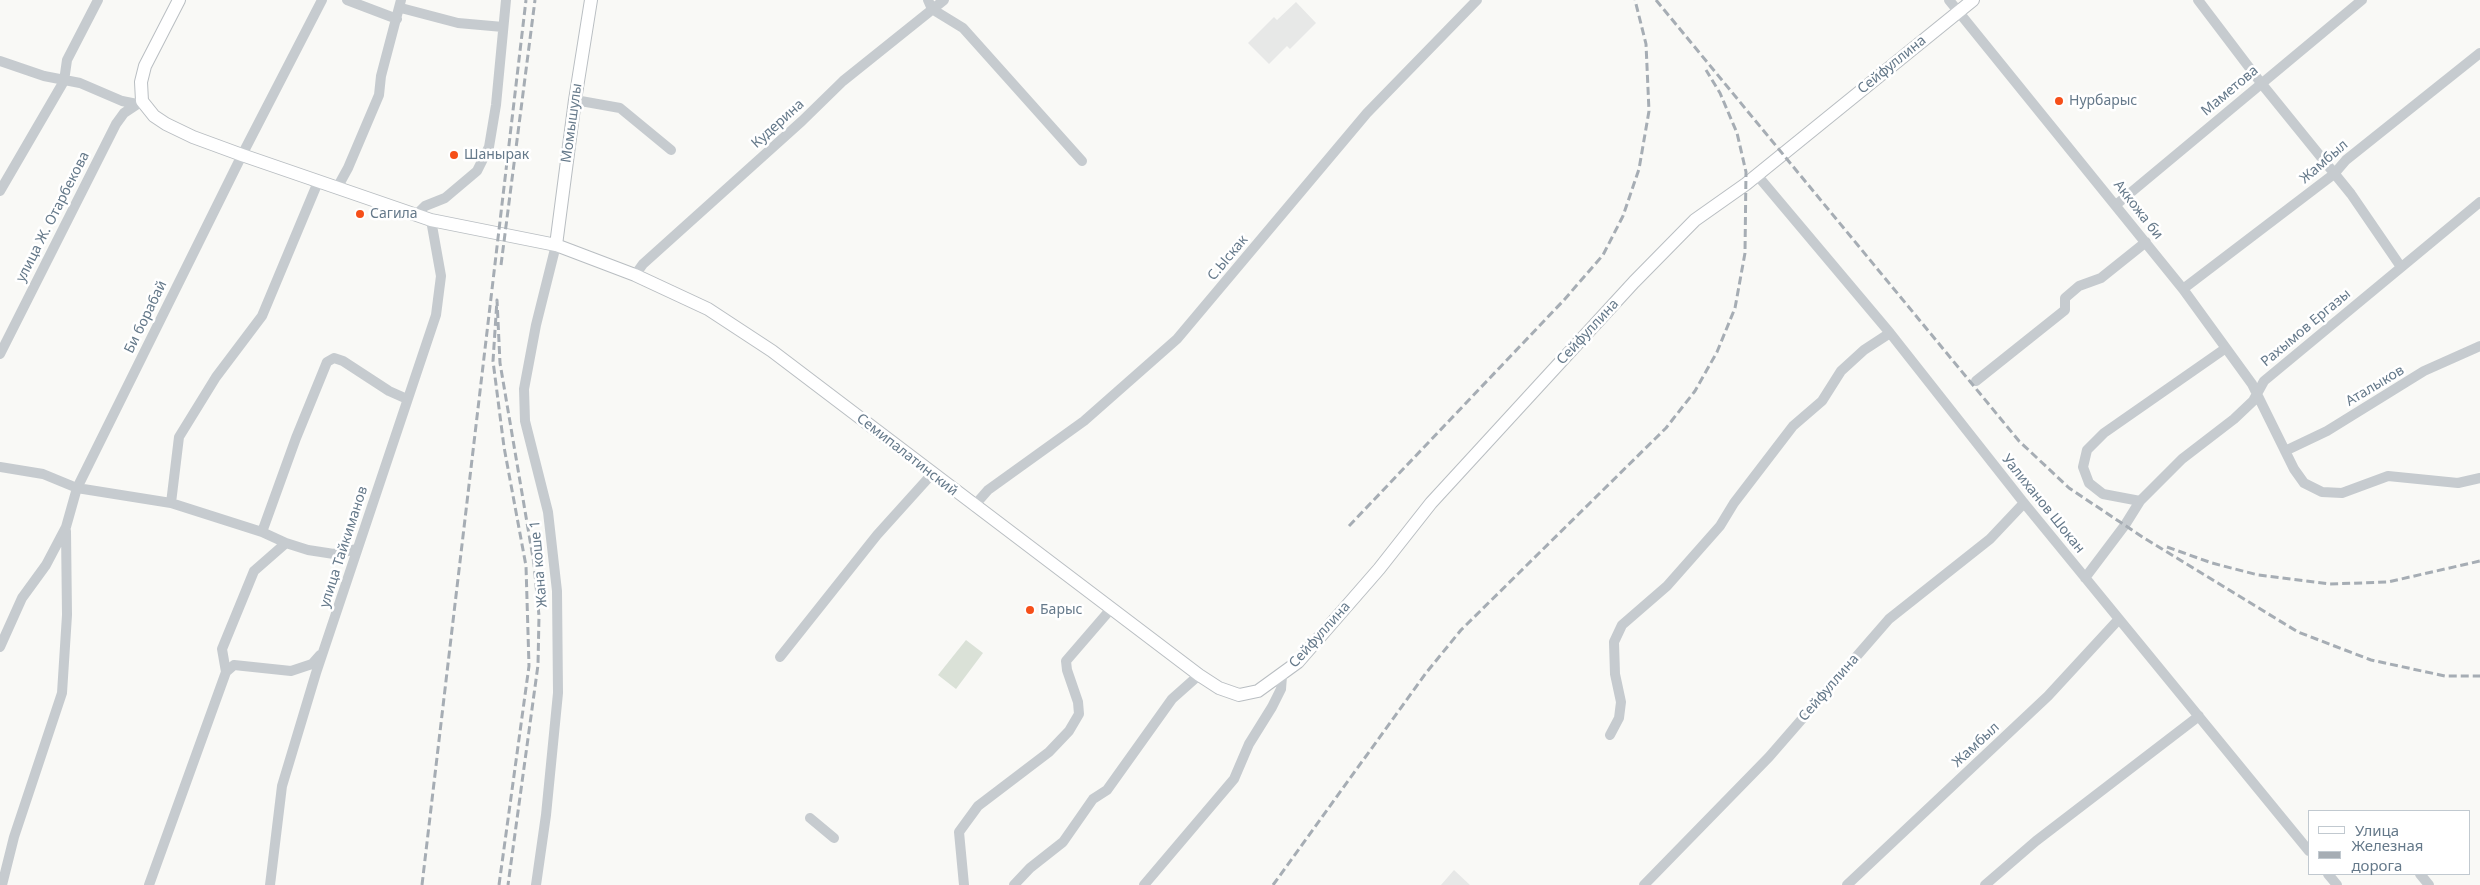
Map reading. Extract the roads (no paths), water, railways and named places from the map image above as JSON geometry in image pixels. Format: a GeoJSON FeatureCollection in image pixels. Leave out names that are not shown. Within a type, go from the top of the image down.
{"type":"FeatureCollection","features":[{"type":"Feature","properties":{"kind":"main road"},"geometry":{"type":"LineString","coordinates":[[140,102],[145,66],[179,0]]}},
{"type":"Feature","properties":{"kind":"main road","name":"Момышулы"},"geometry":{"type":"LineString","coordinates":[[556,246],[590,0]]}},
{"type":"Feature","properties":{"kind":"main road","name":"Сейфуллина"},"geometry":{"type":"LineString","coordinates":[[1239,695],[1258,691],[1282,676],[1298,662],[1431,503],[1634,282],[1695,220],[1757,175],[1973,0]]}},
{"type":"Feature","properties":{"kind":"main road","name":"Семипалатинский"},"geometry":{"type":"LineString","coordinates":[[140,102],[154,116],[166,124],[193,137],[242,155],[431,220],[556,246],[635,275],[708,309],[772,351],[1110,610],[1199,675],[1219,688],[1239,695]]}},
{"type":"Feature","properties":{"kind":"street"},"geometry":{"type":"LineString","coordinates":[[0,191],[64,81],[67,60],[98,0]]}},
{"type":"Feature","properties":{"kind":"street","name":"Би борабай"},"geometry":{"type":"LineString","coordinates":[[0,647],[22,598],[46,566],[66,528],[77,488],[242,155],[322,0]]}},
{"type":"Feature","properties":{"kind":"street"},"geometry":{"type":"LineString","coordinates":[[347,0],[397,19]]}},
{"type":"Feature","properties":{"kind":"street"},"geometry":{"type":"LineString","coordinates":[[416,215],[425,206],[445,198],[477,171],[489,147],[496,105],[506,0]]}},
{"type":"Feature","properties":{"kind":"street","name":"Кудерина"},"geometry":{"type":"LineString","coordinates":[[635,275],[643,264],[844,81],[930,5],[944,0]]}},
{"type":"Feature","properties":{"kind":"street","name":"С.Ыскак"},"geometry":{"type":"LineString","coordinates":[[974,506],[988,490],[1084,421],[1177,339],[1367,113],[1477,0]]}},
{"type":"Feature","properties":{"kind":"street","name":"Аккожа би"},"geometry":{"type":"LineString","coordinates":[[1949,0],[2117,204],[2183,289],[2257,394],[2285,451],[2304,483],[2322,492],[2342,493],[2388,476],[2458,483],[2480,478]]}},
{"type":"Feature","properties":{"kind":"street"},"geometry":{"type":"LineString","coordinates":[[2198,0],[2261,83],[2351,194],[2401,267]]}},
{"type":"Feature","properties":{"kind":"street","name":"Маметова"},"geometry":{"type":"LineString","coordinates":[[2117,204],[2362,0]]}},
{"type":"Feature","properties":{"kind":"street"},"geometry":{"type":"LineString","coordinates":[[337,188],[348,168],[379,95],[381,76],[401,4],[458,23],[503,27]]}},
{"type":"Feature","properties":{"kind":"street"},"geometry":{"type":"LineString","coordinates":[[930,5],[964,28],[1082,161]]}},
{"type":"Feature","properties":{"kind":"street","name":"Жамбыл"},"geometry":{"type":"LineString","coordinates":[[2183,289],[2334,174],[2346,160],[2480,53]]}},
{"type":"Feature","properties":{"kind":"street"},"geometry":{"type":"LineString","coordinates":[[0,61],[64,81],[80,83],[122,101],[140,102]]}},
{"type":"Feature","properties":{"kind":"street"},"geometry":{"type":"LineString","coordinates":[[575,100],[620,108],[671,150]]}},
{"type":"Feature","properties":{"kind":"street","name":"улица Ж. Отарбекова"},"geometry":{"type":"LineString","coordinates":[[0,354],[116,124],[140,102]]}},
{"type":"Feature","properties":{"kind":"street","name":"Уалиханов Шокан"},"geometry":{"type":"LineString","coordinates":[[1757,175],[1890,334],[2085,578],[2308,850]]}},
{"type":"Feature","properties":{"kind":"street"},"geometry":{"type":"LineString","coordinates":[[171,503],[179,437],[216,377],[262,316],[318,182]]}},
{"type":"Feature","properties":{"kind":"street","name":"Рахымов Ергазы"},"geometry":{"type":"LineString","coordinates":[[2085,578],[2125,525],[2140,501],[2182,459],[2234,419],[2252,401],[2264,381],[2480,202]]}},
{"type":"Feature","properties":{"kind":"street","name":"улица Тайкиманов"},"geometry":{"type":"LineString","coordinates":[[270,885],[282,786],[316,673],[326,648],[357,549],[436,315],[441,276],[431,220]]}},
{"type":"Feature","properties":{"kind":"street"},"geometry":{"type":"LineString","coordinates":[[1976,382],[2065,310],[2065,298],[2079,286],[2101,278],[2146,242]]}},
{"type":"Feature","properties":{"kind":"street","name":"Жана коше 1"},"geometry":{"type":"LineString","coordinates":[[536,885],[546,815],[558,693],[557,590],[548,512],[525,421],[524,389],[536,325],[556,246]]}},
{"type":"Feature","properties":{"kind":"street"},"geometry":{"type":"LineString","coordinates":[[1610,735],[1619,718],[1622,702],[1616,674],[1614,642],[1622,625],[1666,586],[1720,526],[1734,503],[1793,426],[1822,401],[1841,371],[1864,350],[1890,334]]}},
{"type":"Feature","properties":{"kind":"street","name":"Аталыков"},"geometry":{"type":"LineString","coordinates":[[2285,451],[2327,431],[2424,372],[2480,346]]}},
{"type":"Feature","properties":{"kind":"street"},"geometry":{"type":"LineString","coordinates":[[2140,501],[2102,494],[2089,483],[2083,467],[2087,450],[2104,434],[2226,348]]}},
{"type":"Feature","properties":{"kind":"street"},"geometry":{"type":"LineString","coordinates":[[262,532],[296,438],[328,362],[334,358],[343,361],[390,391],[407,399]]}},
{"type":"Feature","properties":{"kind":"street"},"geometry":{"type":"LineString","coordinates":[[0,467],[43,474],[77,488],[171,503],[262,532],[286,543],[334,554],[357,549]]}},
{"type":"Feature","properties":{"kind":"street"},"geometry":{"type":"LineString","coordinates":[[780,657],[876,535],[932,474]]}},
{"type":"Feature","properties":{"kind":"street","name":"Сейфуллина"},"geometry":{"type":"LineString","coordinates":[[1644,885],[1769,757],[1889,619],[1990,539],[2024,502]]}},
{"type":"Feature","properties":{"kind":"street"},"geometry":{"type":"LineString","coordinates":[[2,885],[14,837],[62,693],[67,615],[66,528]]}},
{"type":"Feature","properties":{"kind":"street"},"geometry":{"type":"LineString","coordinates":[[226,672],[222,649],[254,571],[286,543]]}},
{"type":"Feature","properties":{"kind":"street"},"geometry":{"type":"LineString","coordinates":[[964,885],[959,848],[959,832],[978,806],[1048,752],[1069,731],[1080,714],[1066,661],[1110,610]]}},
{"type":"Feature","properties":{"kind":"street","name":"Жамбыл"},"geometry":{"type":"LineString","coordinates":[[1847,885],[2048,696],[2119,619]]}},
{"type":"Feature","properties":{"kind":"street"},"geometry":{"type":"LineString","coordinates":[[149,885],[226,672],[234,665],[291,672],[312,664],[326,648]]}},
{"type":"Feature","properties":{"kind":"street"},"geometry":{"type":"LineString","coordinates":[[1014,885],[1030,868],[1063,842],[1093,799],[1107,790],[1172,699],[1199,675]]}},
{"type":"Feature","properties":{"kind":"street"},"geometry":{"type":"LineString","coordinates":[[1144,885],[1234,779],[1249,744],[1272,707],[1280,689],[1282,676]]}},
{"type":"Feature","properties":{"kind":"street"},"geometry":{"type":"LineString","coordinates":[[1985,885],[2036,841],[2199,716]]}},
{"type":"Feature","properties":{"kind":"street"},"geometry":{"type":"LineString","coordinates":[[810,818],[834,838]]}},
{"type":"Feature","properties":{"kind":"street"},"geometry":{"type":"LineString","coordinates":[[2329,875],[2337,885]]}},
{"type":"Feature","properties":{"kind":"street"},"geometry":{"type":"LineString","coordinates":[[2421,875],[2429,885]]}},
{"type":"Feature","properties":{"kind":"railway"},"geometry":{"type":"LineString","coordinates":[[422,885],[526,0]]}},
{"type":"Feature","properties":{"kind":"railway"},"geometry":{"type":"LineString","coordinates":[[501,265],[535,0]]}},
{"type":"Feature","properties":{"kind":"railway"},"geometry":{"type":"LineString","coordinates":[[1349,526],[1564,300],[1603,255],[1623,216],[1639,169],[1649,111],[1646,44],[1635,0]]}},
{"type":"Feature","properties":{"kind":"railway"},"geometry":{"type":"LineString","coordinates":[[1656,0],[2019,441],[2069,488],[2144,538],[2298,632],[2371,660],[2445,676],[2480,676]]}},
{"type":"Feature","properties":{"kind":"railway"},"geometry":{"type":"LineString","coordinates":[[1273,885],[1426,673],[1461,630],[1666,428],[1695,391],[1717,352],[1735,308],[1745,253],[1746,172],[1737,133],[1720,93],[1706,70]]}},
{"type":"Feature","properties":{"kind":"railway"},"geometry":{"type":"LineString","coordinates":[[499,885],[529,666],[526,566],[504,447],[493,361],[497,300],[500,363],[534,564],[539,616],[538,665],[508,885]]}},
{"type":"Feature","properties":{"kind":"railway"},"geometry":{"type":"LineString","coordinates":[[2167,547],[2212,563],[2258,575],[2330,584],[2388,582],[2480,561]]}},
{"type":"Feature","properties":{"kind":"place","name":"Нурбарыс"},"geometry":{"type":"Point","coordinates":[2059,101]}},
{"type":"Feature","properties":{"kind":"place","name":"Шанырак"},"geometry":{"type":"Point","coordinates":[454,155]}},
{"type":"Feature","properties":{"kind":"place","name":"Сагила"},"geometry":{"type":"Point","coordinates":[360,214]}},
{"type":"Feature","properties":{"kind":"place","name":"Барыс"},"geometry":{"type":"Point","coordinates":[1030,610]}}]}
